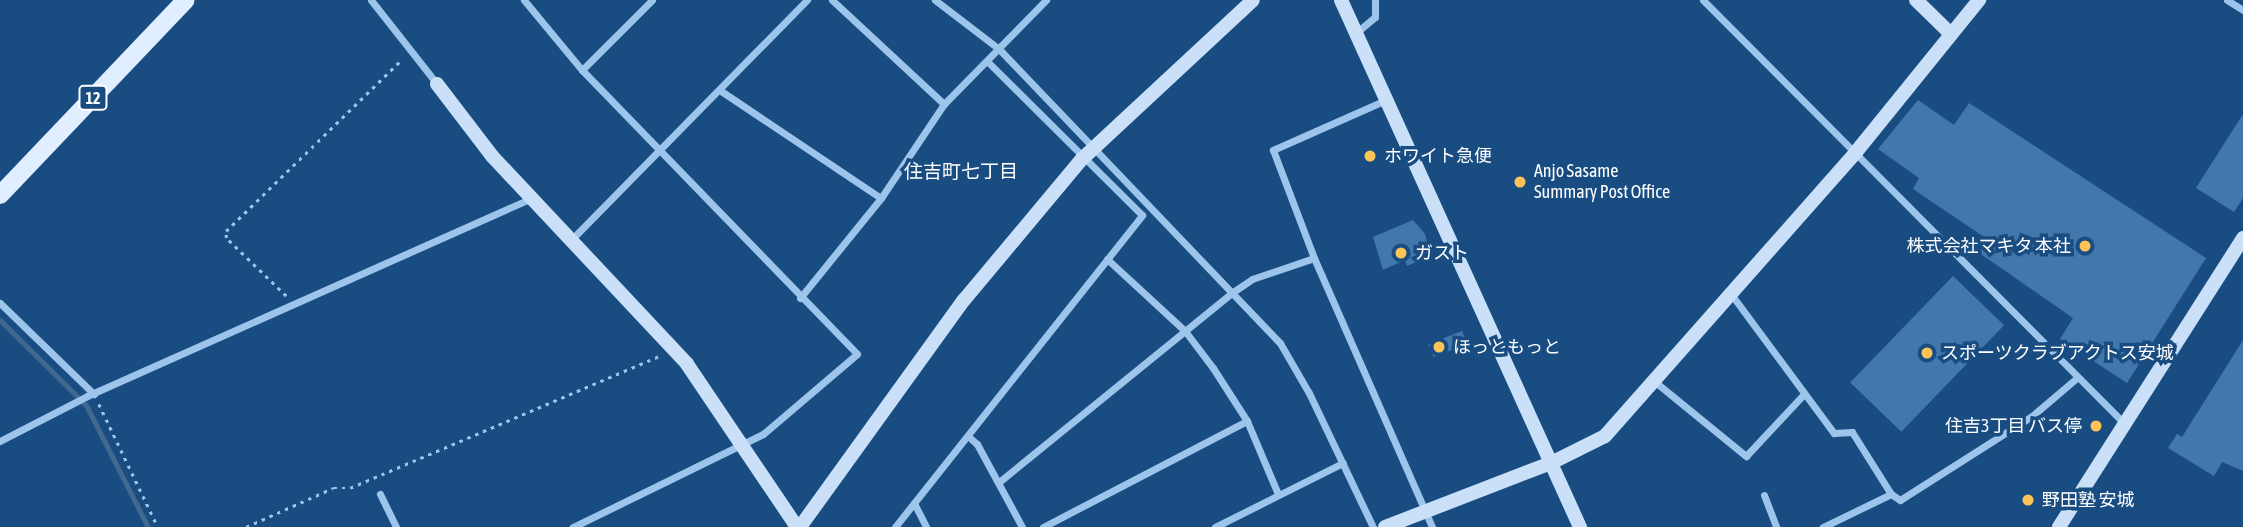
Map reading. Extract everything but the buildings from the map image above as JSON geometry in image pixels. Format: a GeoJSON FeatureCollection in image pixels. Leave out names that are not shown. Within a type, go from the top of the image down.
{"type":"FeatureCollection","features":[{"type":"Feature","properties":{"kind":"main road","name":"12"},"geometry":{"type":"LineString","coordinates":[[0,195],[186,0]]}},
{"type":"Feature","properties":{"kind":"street"},"geometry":{"type":"LineString","coordinates":[[371,0],[492,156],[674,349],[798,527],[964,300],[1082,159],[1253,0]]}},
{"type":"Feature","properties":{"kind":"street"},"geometry":{"type":"LineString","coordinates":[[524,0],[582,70],[857,354],[763,434],[573,527]]}},
{"type":"Feature","properties":{"kind":"street"},"geometry":{"type":"LineString","coordinates":[[582,70],[652,0]]}},
{"type":"Feature","properties":{"kind":"street"},"geometry":{"type":"LineString","coordinates":[[571,240],[721,91],[807,0]]}},
{"type":"Feature","properties":{"kind":"street"},"geometry":{"type":"LineString","coordinates":[[832,0],[944,104]]}},
{"type":"Feature","properties":{"kind":"street"},"geometry":{"type":"LineString","coordinates":[[935,0],[999,49],[1280,343],[1374,527]]}},
{"type":"Feature","properties":{"kind":"street"},"geometry":{"type":"LineString","coordinates":[[1030,0],[1038,8]]}},
{"type":"Feature","properties":{"kind":"street"},"geometry":{"type":"LineString","coordinates":[[800,298],[881,198],[944,104],[1046,0]]}},
{"type":"Feature","properties":{"kind":"street"},"geometry":{"type":"LineString","coordinates":[[1341,0],[1389,99],[1580,527]]}},
{"type":"Feature","properties":{"kind":"street"},"geometry":{"type":"LineString","coordinates":[[1357,32],[1375,17],[1376,0]]}},
{"type":"Feature","properties":{"kind":"street"},"geometry":{"type":"LineString","coordinates":[[1703,0],[2124,423]]}},
{"type":"Feature","properties":{"kind":"street"},"geometry":{"type":"LineString","coordinates":[[1916,0],[1951,34]]}},
{"type":"Feature","properties":{"kind":"street"},"geometry":{"type":"LineString","coordinates":[[1385,527],[1551,463],[1605,436],[1856,152],[1979,0]]}},
{"type":"Feature","properties":{"kind":"street"},"geometry":{"type":"LineString","coordinates":[[2227,0],[2243,10]]}},
{"type":"Feature","properties":{"kind":"street"},"geometry":{"type":"LineString","coordinates":[[895,527],[1142,215],[1082,159],[987,61]]}},
{"type":"Feature","properties":{"kind":"street"},"geometry":{"type":"LineString","coordinates":[[721,91],[881,198]]}},
{"type":"Feature","properties":{"kind":"street"},"geometry":{"type":"LineString","coordinates":[[1389,99],[1273,150],[1314,258],[1432,527]]}},
{"type":"Feature","properties":{"kind":"street"},"geometry":{"type":"LineString","coordinates":[[0,441],[90,395],[532,198]]}},
{"type":"Feature","properties":{"kind":"street"},"geometry":{"type":"LineString","coordinates":[[2059,527],[2243,238]]}},
{"type":"Feature","properties":{"kind":"street"},"geometry":{"type":"LineString","coordinates":[[999,482],[1233,292],[1252,279],[1314,258]]}},
{"type":"Feature","properties":{"kind":"street"},"geometry":{"type":"LineString","coordinates":[[1107,259],[1185,331],[1247,421],[1278,494]]}},
{"type":"Feature","properties":{"kind":"street"},"geometry":{"type":"LineString","coordinates":[[1731,293],[1834,433],[1852,432],[1891,494],[1899,499],[2032,416],[2078,377]]}},
{"type":"Feature","properties":{"kind":"street"},"geometry":{"type":"LineString","coordinates":[[0,303],[90,395]]}},
{"type":"Feature","properties":{"kind":"street"},"geometry":{"type":"LineString","coordinates":[[1654,381],[1746,456],[1804,394]]}},
{"type":"Feature","properties":{"kind":"street"},"geometry":{"type":"LineString","coordinates":[[1043,527],[1247,421]]}},
{"type":"Feature","properties":{"kind":"street"},"geometry":{"type":"LineString","coordinates":[[968,436],[999,482],[1022,527]]}},
{"type":"Feature","properties":{"kind":"street"},"geometry":{"type":"LineString","coordinates":[[1215,527],[1343,463]]}},
{"type":"Feature","properties":{"kind":"street"},"geometry":{"type":"LineString","coordinates":[[380,494],[396,527]]}},
{"type":"Feature","properties":{"kind":"street"},"geometry":{"type":"LineString","coordinates":[[1823,527],[1891,494]]}},
{"type":"Feature","properties":{"kind":"street"},"geometry":{"type":"LineString","coordinates":[[1764,495],[1776,527]]}},
{"type":"Feature","properties":{"kind":"street"},"geometry":{"type":"LineString","coordinates":[[914,503],[926,527]]}},
{"type":"Feature","properties":{"kind":"path"},"geometry":{"type":"LineString","coordinates":[[294,303],[226,239],[226,231],[395,62],[415,54]]}},
{"type":"Feature","properties":{"kind":"path"},"geometry":{"type":"LineString","coordinates":[[246,527],[332,488],[351,488],[674,349]]}},
{"type":"Feature","properties":{"kind":"path"},"geometry":{"type":"LineString","coordinates":[[90,395],[158,527]]}},
{"type":"Feature","properties":{"kind":"waterway"},"geometry":{"type":"LineString","coordinates":[[0,320],[86,405],[148,527]]}},
{"type":"Feature","properties":{"kind":"place","name":"ホワイト急便"},"geometry":{"type":"Point","coordinates":[1370,156]}},
{"type":"Feature","properties":{"kind":"place","name":"Anjo Sasame Summary Post Office"},"geometry":{"type":"Point","coordinates":[1520,182]}},
{"type":"Feature","properties":{"kind":"place","name":"株式会社マキタ 本社"},"geometry":{"type":"Point","coordinates":[2085,246]}},
{"type":"Feature","properties":{"kind":"place","name":"ガスト"},"geometry":{"type":"Point","coordinates":[1401,253]}},
{"type":"Feature","properties":{"kind":"place","name":"ほっともっと"},"geometry":{"type":"Point","coordinates":[1439,347]}},
{"type":"Feature","properties":{"kind":"place","name":"スポーツクラブアクトス安城"},"geometry":{"type":"Point","coordinates":[1927,353]}},
{"type":"Feature","properties":{"kind":"place","name":"住吉3丁目 バス停"},"geometry":{"type":"Point","coordinates":[2096,426]}},
{"type":"Feature","properties":{"kind":"place","name":"野田塾 安城"},"geometry":{"type":"Point","coordinates":[2028,500]}},
{"type":"Feature","properties":{"kind":"district","name":"住吉町七丁目"},"geometry":{"type":"Point","coordinates":[961,172]}}]}
